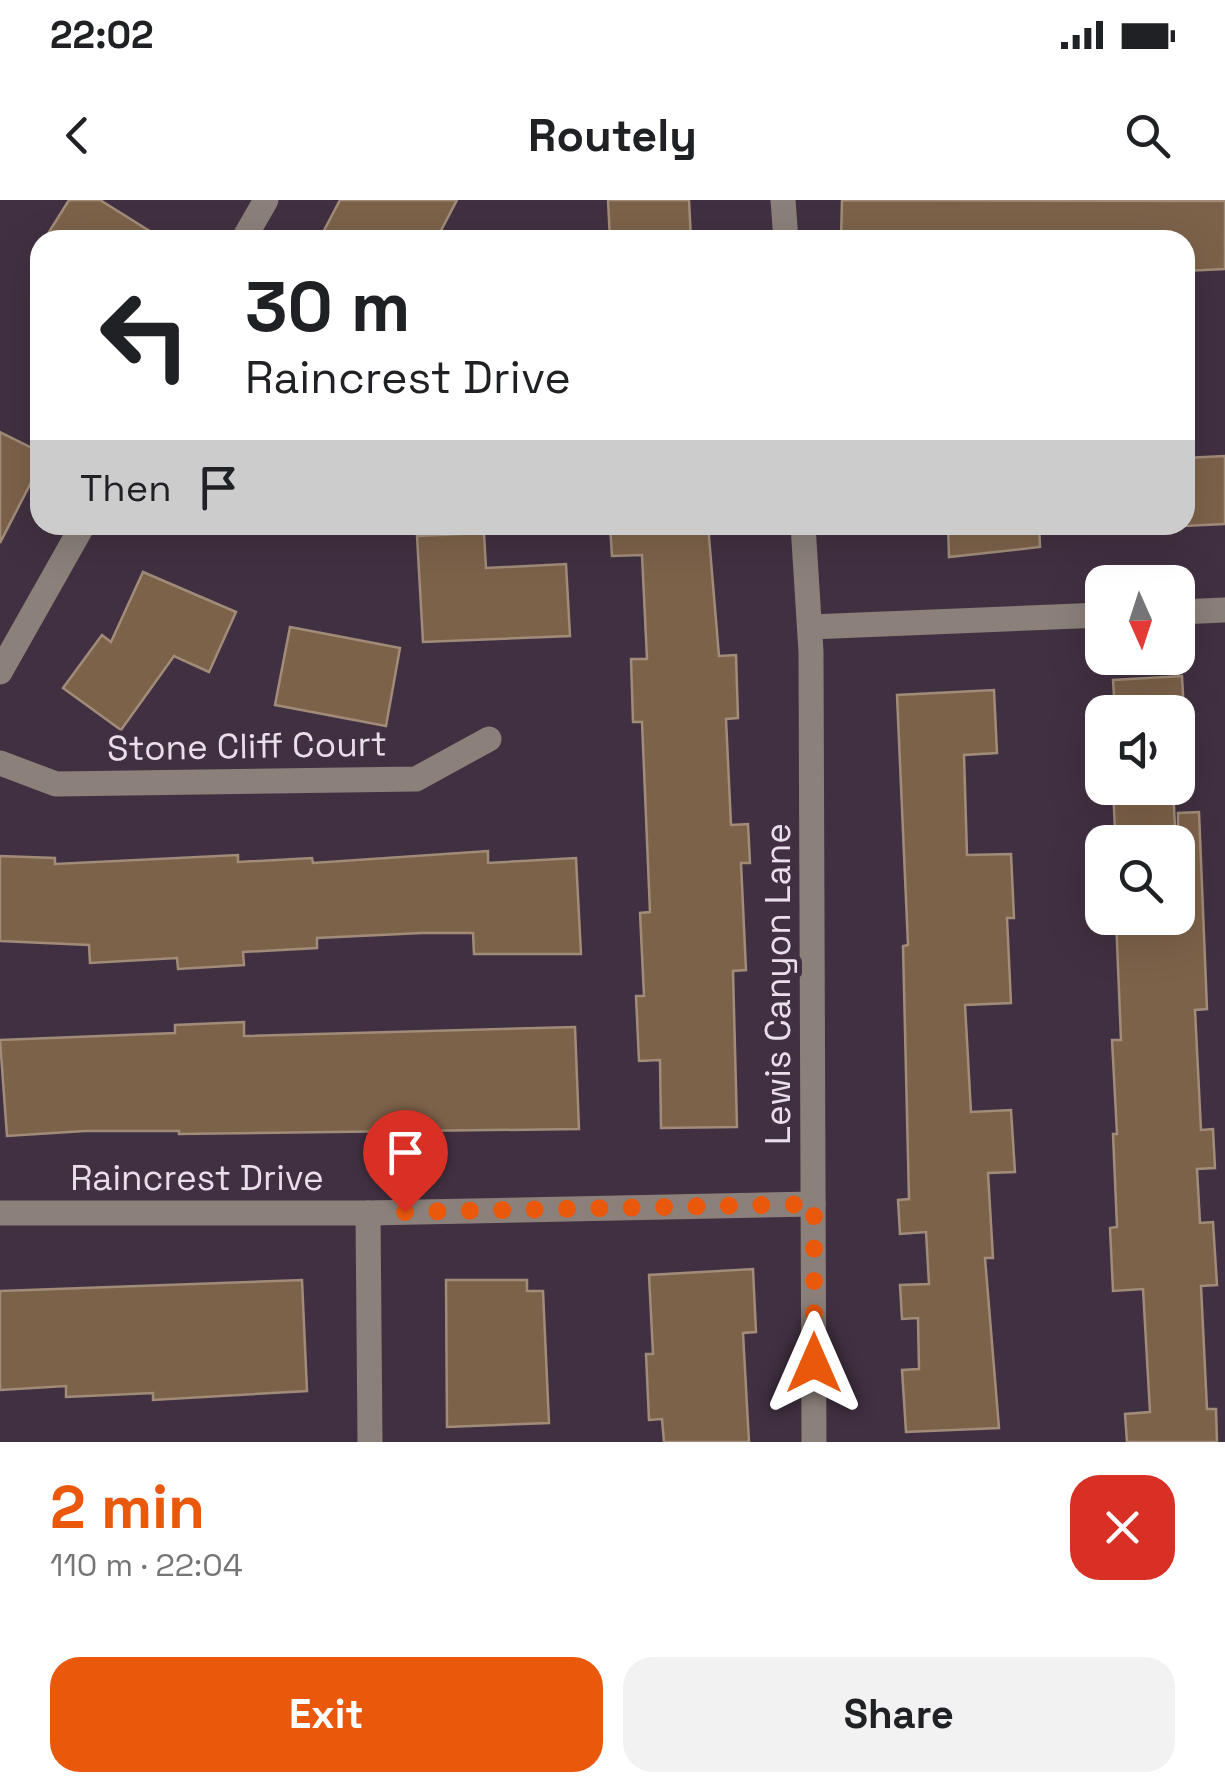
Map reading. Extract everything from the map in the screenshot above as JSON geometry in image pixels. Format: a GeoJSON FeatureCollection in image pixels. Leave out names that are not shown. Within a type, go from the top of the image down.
{"type":"FeatureCollection","features":[{"type":"Feature","properties":{"kind":"street"},"geometry":{"type":"LineString","coordinates":[[250,230],[266,200]]}},
{"type":"Feature","properties":{"kind":"street"},"geometry":{"type":"LineString","coordinates":[[783,200],[785,230]]}},
{"type":"Feature","properties":{"kind":"street"},"geometry":{"type":"LineString","coordinates":[[0,672],[77,535]]}},
{"type":"Feature","properties":{"kind":"street","name":"Lewis Canyon Lane"},"geometry":{"type":"LineString","coordinates":[[804,535],[810,627],[814,1442]]}},
{"type":"Feature","properties":{"kind":"street"},"geometry":{"type":"LineString","coordinates":[[1195,611],[1225,610]]}},
{"type":"Feature","properties":{"kind":"street"},"geometry":{"type":"LineString","coordinates":[[810,627],[1085,616]]}},
{"type":"Feature","properties":{"kind":"street","name":"Stone Cliff Court"},"geometry":{"type":"LineString","coordinates":[[0,763],[56,784],[416,779],[489,739]]}},
{"type":"Feature","properties":{"kind":"street","name":"Raincrest Drive"},"geometry":{"type":"LineString","coordinates":[[0,1213],[368,1213],[814,1204]]}},
{"type":"Feature","properties":{"kind":"street"},"geometry":{"type":"LineString","coordinates":[[368,1213],[370,1442]]}},
{"type":"Feature","properties":{"kind":"building"},"geometry":{"type":"Polygon","coordinates":[[[69,200],[100,200],[148,230],[50,230],[69,200]]]}},
{"type":"Feature","properties":{"kind":"building"},"geometry":{"type":"Polygon","coordinates":[[[340,200],[457,200],[441,230],[324,230],[340,200]]]}},
{"type":"Feature","properties":{"kind":"building"},"geometry":{"type":"Polygon","coordinates":[[[608,200],[689,200],[690,230],[610,230],[608,200]]]}},
{"type":"Feature","properties":{"kind":"building"},"geometry":{"type":"Polygon","coordinates":[[[842,200],[1225,201],[1225,269],[1195,270],[1195,230],[841,230],[842,200]]]}},
{"type":"Feature","properties":{"kind":"building"},"geometry":{"type":"Polygon","coordinates":[[[0,432],[30,447],[30,484],[0,543],[0,432]]]}},
{"type":"Feature","properties":{"kind":"building"},"geometry":{"type":"Polygon","coordinates":[[[1225,456],[1225,524],[1195,526],[1195,458],[1225,456]]]}},
{"type":"Feature","properties":{"kind":"building"},"geometry":{"type":"Polygon","coordinates":[[[484,535],[486,568],[566,564],[570,636],[423,642],[417,536],[484,535]]]}},
{"type":"Feature","properties":{"kind":"building"},"geometry":{"type":"Polygon","coordinates":[[[611,535],[709,535],[719,656],[736,655],[738,718],[726,719],[731,825],[748,824],[750,863],[741,863],[746,970],[733,971],[737,1127],[661,1128],[660,1060],[639,1061],[636,996],[644,996],[640,913],[650,912],[642,722],[633,722],[631,659],[647,659],[642,555],[612,556],[611,535]]]}},
{"type":"Feature","properties":{"kind":"building"},"geometry":{"type":"Polygon","coordinates":[[[948,535],[1039,535],[1040,547],[949,557],[948,535]]]}},
{"type":"Feature","properties":{"kind":"building"},"geometry":{"type":"Polygon","coordinates":[[[143,572],[236,612],[209,672],[174,656],[121,730],[63,688],[102,635],[111,642],[143,572]]]}},
{"type":"Feature","properties":{"kind":"building"},"geometry":{"type":"Polygon","coordinates":[[[290,627],[400,648],[386,726],[275,705],[290,627]]]}},
{"type":"Feature","properties":{"kind":"building"},"geometry":{"type":"Polygon","coordinates":[[[1182,676],[1183,695],[1114,695],[1113,680],[1182,676]]]}},
{"type":"Feature","properties":{"kind":"building"},"geometry":{"type":"Polygon","coordinates":[[[994,690],[997,753],[964,755],[967,855],[1011,854],[1014,918],[1007,918],[1011,1003],[965,1005],[971,1112],[1011,1110],[1015,1172],[988,1173],[993,1258],[985,1258],[999,1428],[906,1432],[902,1370],[919,1369],[918,1318],[902,1319],[900,1285],[929,1284],[926,1232],[900,1234],[898,1200],[909,1199],[903,946],[908,945],[897,695],[994,690]]]}},
{"type":"Feature","properties":{"kind":"building"},"geometry":{"type":"Polygon","coordinates":[[[1114,805],[1174,805],[1175,825],[1115,825],[1114,805]]]}},
{"type":"Feature","properties":{"kind":"building"},"geometry":{"type":"Polygon","coordinates":[[[1199,812],[1207,1009],[1195,1010],[1201,1130],[1213,1129],[1215,1168],[1197,1169],[1200,1223],[1213,1222],[1217,1285],[1201,1286],[1207,1409],[1216,1409],[1217,1442],[1127,1442],[1125,1414],[1150,1412],[1143,1289],[1113,1291],[1110,1228],[1117,1227],[1113,1134],[1117,1134],[1112,1040],[1121,1040],[1117,935],[1195,935],[1195,825],[1178,825],[1178,813],[1199,812]]]}},
{"type":"Feature","properties":{"kind":"building"},"geometry":{"type":"Polygon","coordinates":[[[488,851],[488,863],[576,858],[581,954],[474,954],[473,933],[422,933],[317,938],[317,948],[243,952],[244,965],[178,969],[177,958],[90,963],[89,945],[0,941],[0,856],[55,858],[55,864],[238,855],[238,862],[312,858],[313,863],[488,851]]]}},
{"type":"Feature","properties":{"kind":"building"},"geometry":{"type":"Polygon","coordinates":[[[244,1022],[244,1036],[575,1027],[579,1129],[179,1134],[85,1131],[7,1136],[0,1040],[175,1033],[175,1025],[244,1022]]]}},
{"type":"Feature","properties":{"kind":"building"},"geometry":{"type":"Polygon","coordinates":[[[753,1269],[756,1332],[743,1333],[749,1442],[664,1442],[662,1419],[649,1420],[646,1354],[653,1354],[649,1275],[753,1269]]]}},
{"type":"Feature","properties":{"kind":"building"},"geometry":{"type":"Polygon","coordinates":[[[302,1280],[307,1391],[153,1400],[153,1393],[66,1397],[66,1386],[0,1390],[0,1291],[302,1280]]]}},
{"type":"Feature","properties":{"kind":"building"},"geometry":{"type":"Polygon","coordinates":[[[446,1280],[527,1280],[527,1291],[543,1291],[549,1423],[447,1427],[446,1280]]]}},
{"type":"Feature","properties":{"kind":"route"},"geometry":{"type":"LineString","coordinates":[[405,1212],[814,1204],[814,1363]]}}]}
